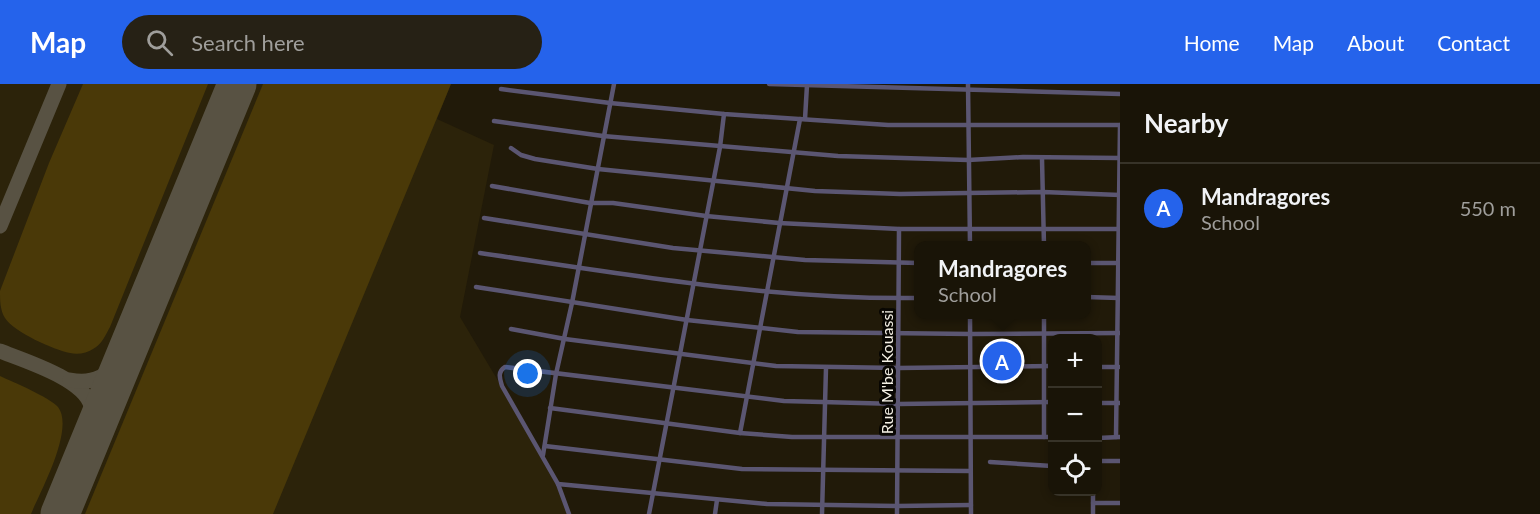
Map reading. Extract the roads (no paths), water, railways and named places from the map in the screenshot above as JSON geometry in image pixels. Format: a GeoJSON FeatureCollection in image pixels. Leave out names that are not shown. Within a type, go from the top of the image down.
{"type":"FeatureCollection","features":[{"type":"Feature","properties":{"kind":"street"},"geometry":{"type":"LineString","coordinates":[[543,456],[556,374],[565,339],[614,84]]}},
{"type":"Feature","properties":{"kind":"street"},"geometry":{"type":"LineString","coordinates":[[769,84],[968,87],[1120,94]]}},
{"type":"Feature","properties":{"kind":"street"},"geometry":{"type":"LineString","coordinates":[[740,433],[779,223],[803,119],[807,85]]}},
{"type":"Feature","properties":{"kind":"street"},"geometry":{"type":"LineString","coordinates":[[968,87],[970,241]]}},
{"type":"Feature","properties":{"kind":"street"},"geometry":{"type":"LineString","coordinates":[[501,89],[724,114],[888,125],[1120,125],[1118,437],[1102,438]]}},
{"type":"Feature","properties":{"kind":"street"},"geometry":{"type":"LineString","coordinates":[[649,514],[720,147],[724,114]]}},
{"type":"Feature","properties":{"kind":"street"},"geometry":{"type":"LineString","coordinates":[[494,121],[603,136],[860,157],[968,160],[1120,158]]}},
{"type":"Feature","properties":{"kind":"street"},"geometry":{"type":"LineString","coordinates":[[511,148],[535,159],[598,169],[788,189],[846,193],[1043,192],[1120,195]]}},
{"type":"Feature","properties":{"kind":"street"},"geometry":{"type":"LineString","coordinates":[[1042,159],[1044,241]]}},
{"type":"Feature","properties":{"kind":"street"},"geometry":{"type":"LineString","coordinates":[[492,186],[591,204],[612,204],[779,223],[899,229],[1119,229]]}},
{"type":"Feature","properties":{"kind":"street"},"geometry":{"type":"LineString","coordinates":[[484,218],[585,235],[700,250],[805,260],[914,263]]}},
{"type":"Feature","properties":{"kind":"street","name":"Rue M'be Kouassi"},"geometry":{"type":"LineString","coordinates":[[897,514],[899,229]]}},
{"type":"Feature","properties":{"kind":"street"},"geometry":{"type":"LineString","coordinates":[[480,253],[694,284],[768,292],[837,297],[914,298]]}},
{"type":"Feature","properties":{"kind":"street"},"geometry":{"type":"LineString","coordinates":[[1091,263],[1119,263]]}},
{"type":"Feature","properties":{"kind":"street"},"geometry":{"type":"LineString","coordinates":[[476,287],[687,320],[798,332],[1119,333]]}},
{"type":"Feature","properties":{"kind":"street"},"geometry":{"type":"LineString","coordinates":[[1091,297],[1119,298]]}},
{"type":"Feature","properties":{"kind":"street"},"geometry":{"type":"LineString","coordinates":[[970,319],[971,514]]}},
{"type":"Feature","properties":{"kind":"street"},"geometry":{"type":"LineString","coordinates":[[1044,319],[1044,437]]}},
{"type":"Feature","properties":{"kind":"street"},"geometry":{"type":"LineString","coordinates":[[511,329],[565,339],[754,364],[826,368],[1048,365]]}},
{"type":"Feature","properties":{"kind":"street"},"geometry":{"type":"LineString","coordinates":[[569,514],[558,484],[502,386],[499,375],[505,367],[512,366],[672,389],[825,402],[898,404],[1048,402]]}},
{"type":"Feature","properties":{"kind":"street"},"geometry":{"type":"LineString","coordinates":[[1102,367],[1118,368]]}},
{"type":"Feature","properties":{"kind":"street"},"geometry":{"type":"LineString","coordinates":[[822,514],[826,368]]}},
{"type":"Feature","properties":{"kind":"street"},"geometry":{"type":"LineString","coordinates":[[1102,403],[1118,404]]}},
{"type":"Feature","properties":{"kind":"street"},"geometry":{"type":"LineString","coordinates":[[550,408],[740,433],[792,437],[1048,437]]}},
{"type":"Feature","properties":{"kind":"street"},"geometry":{"type":"LineString","coordinates":[[545,446],[742,469],[970,471]]}},
{"type":"Feature","properties":{"kind":"street"},"geometry":{"type":"LineString","coordinates":[[1102,461],[1120,461]]}},
{"type":"Feature","properties":{"kind":"street"},"geometry":{"type":"LineString","coordinates":[[990,462],[1048,466]]}},
{"type":"Feature","properties":{"kind":"street"},"geometry":{"type":"LineString","coordinates":[[558,484],[767,504],[822,503],[897,506],[971,504]]}},
{"type":"Feature","properties":{"kind":"street"},"geometry":{"type":"LineString","coordinates":[[1093,496],[1093,514]]}},
{"type":"Feature","properties":{"kind":"street"},"geometry":{"type":"LineString","coordinates":[[715,514],[717,500]]}},
{"type":"Feature","properties":{"kind":"street"},"geometry":{"type":"LineString","coordinates":[[1093,503],[1120,503]]}},
{"type":"Feature","properties":{"kind":"place","name":"Mandragores"},"geometry":{"type":"Point","coordinates":[1002,361]}}]}
